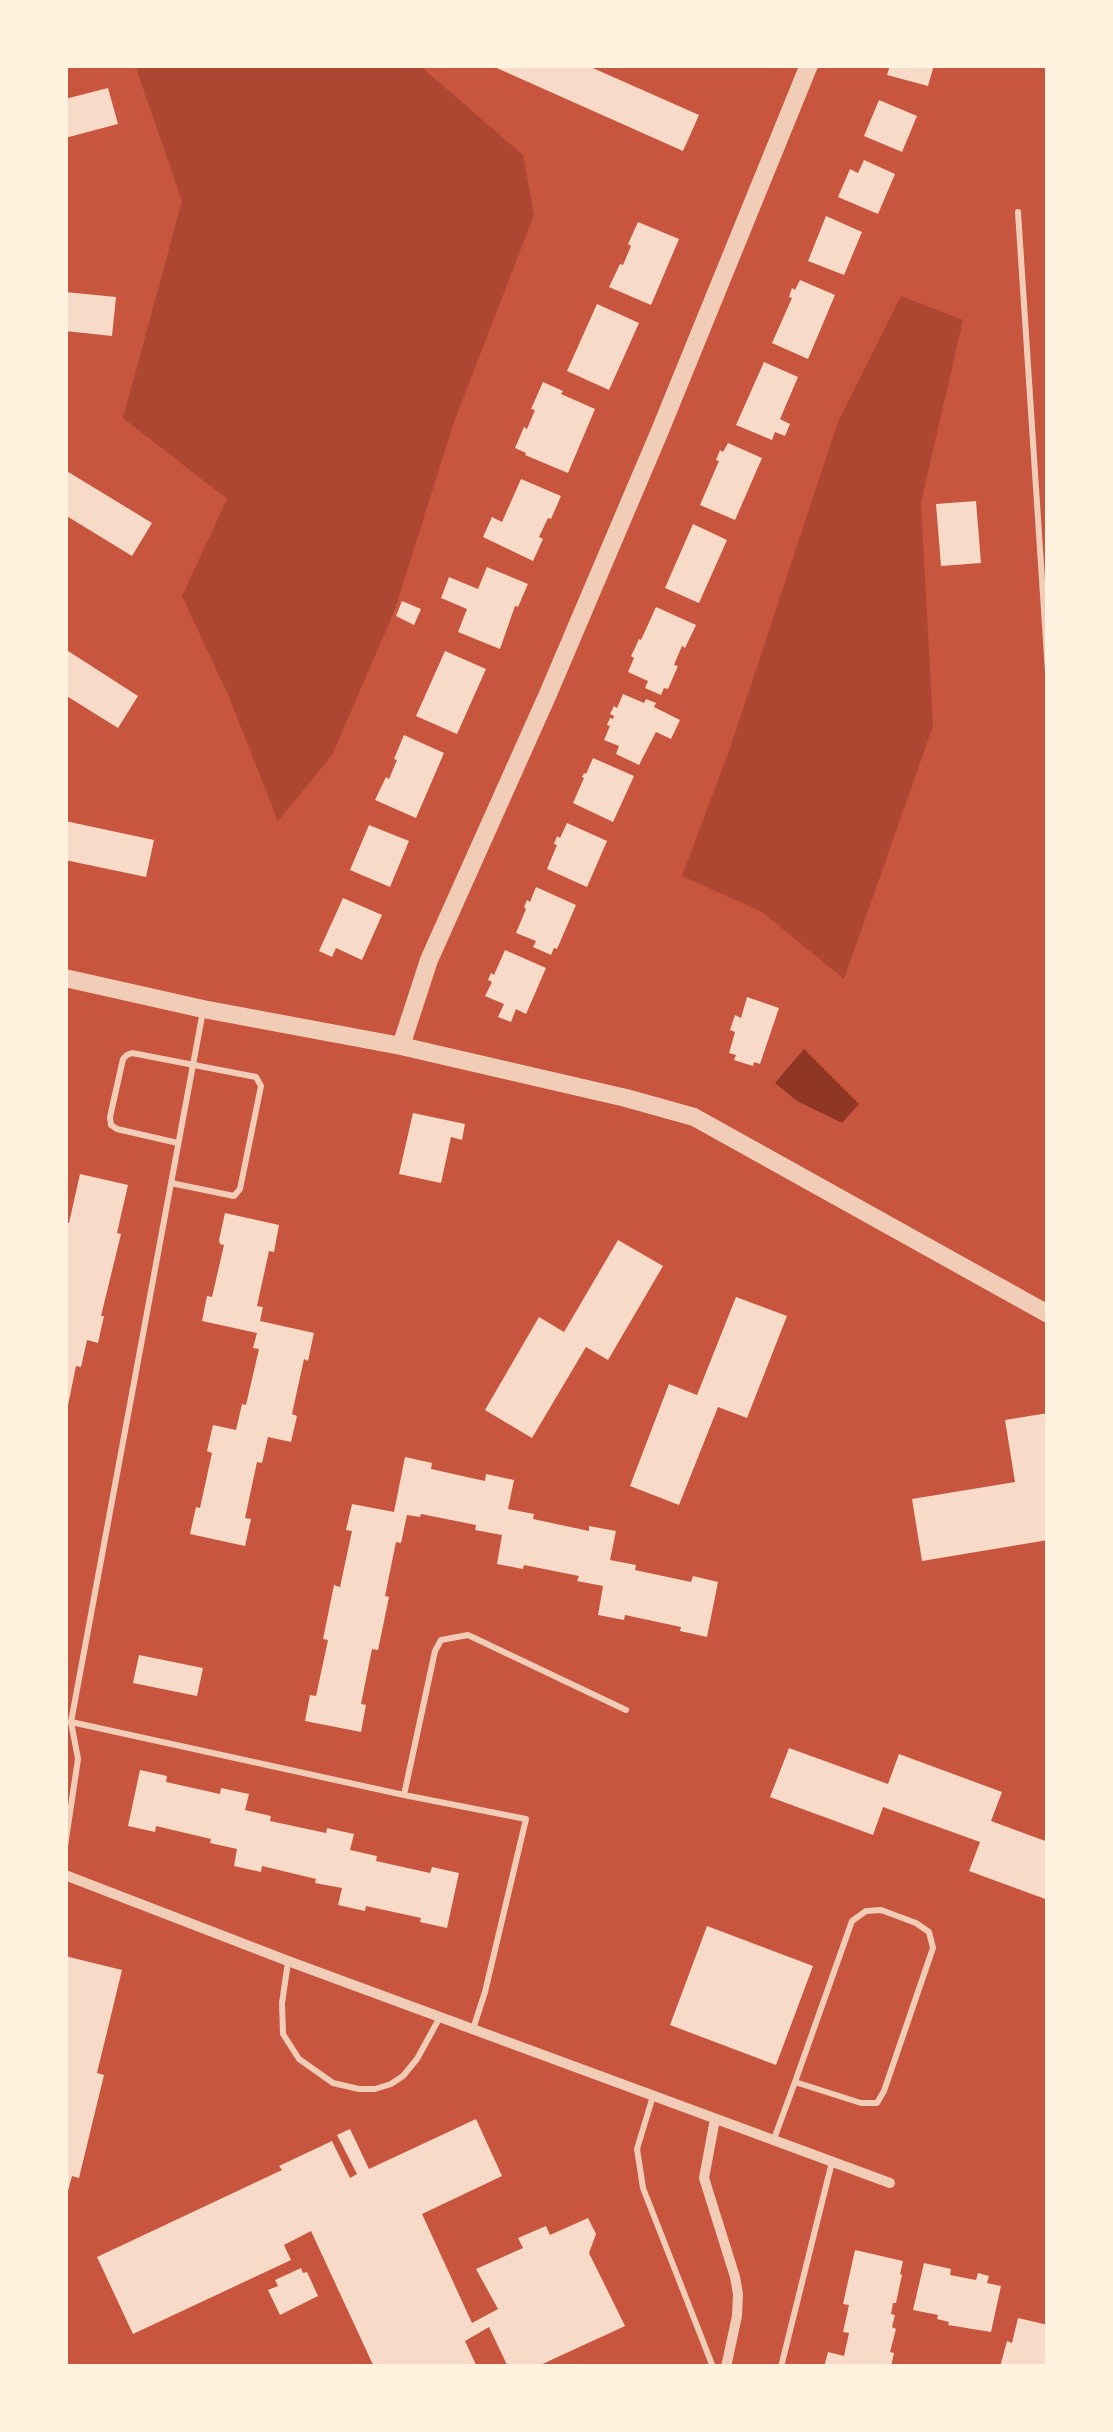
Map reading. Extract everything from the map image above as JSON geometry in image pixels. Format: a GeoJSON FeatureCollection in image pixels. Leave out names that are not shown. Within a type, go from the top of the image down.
{"type":"FeatureCollection","features":[{"type":"Feature","properties":{"kind":"street"},"geometry":{"type":"LineString","coordinates":[[401,1046],[429,960],[592,590],[809,65]]}},
{"type":"Feature","properties":{"kind":"street"},"geometry":{"type":"LineString","coordinates":[[65,978],[203,1009],[401,1046],[694,1117],[1048,1314]]}},
{"type":"Feature","properties":{"kind":"street"},"geometry":{"type":"LineString","coordinates":[[65,1875],[890,2183]]}},
{"type":"Feature","properties":{"kind":"street"},"geometry":{"type":"LineString","coordinates":[[715,2119],[704,2178],[738,2294],[726,2367]]}},
{"type":"Feature","properties":{"kind":"lane"},"geometry":{"type":"LineString","coordinates":[[1018,212],[1048,672]]}},
{"type":"Feature","properties":{"kind":"lane"},"geometry":{"type":"LineString","coordinates":[[65,1846],[78,1759],[71,1722],[203,1009]]}},
{"type":"Feature","properties":{"kind":"lane"},"geometry":{"type":"LineString","coordinates":[[171,1183],[234,1196],[240,1190],[261,1086],[256,1077],[132,1053],[123,1059],[111,1125],[117,1130],[178,1143]]}},
{"type":"Feature","properties":{"kind":"lane"},"geometry":{"type":"LineString","coordinates":[[404,1795],[435,1651],[441,1640],[468,1636],[626,1710]]}},
{"type":"Feature","properties":{"kind":"lane"},"geometry":{"type":"LineString","coordinates":[[71,1722],[526,1819],[473,2028]]}},
{"type":"Feature","properties":{"kind":"lane"},"geometry":{"type":"LineString","coordinates":[[774,2141],[795,2082],[852,1922],[866,1911],[880,1910],[929,1932],[933,1948],[877,2102],[860,2103],[795,2082]]}},
{"type":"Feature","properties":{"kind":"lane"},"geometry":{"type":"LineString","coordinates":[[288,1961],[282,2003],[283,2034],[299,2060],[333,2083],[359,2089],[391,2084],[417,2059],[440,2017]]}},
{"type":"Feature","properties":{"kind":"lane"},"geometry":{"type":"LineString","coordinates":[[653,2096],[637,2149],[643,2188],[713,2367]]}},
{"type":"Feature","properties":{"kind":"lane"},"geometry":{"type":"LineString","coordinates":[[781,2367],[832,2162]]}},
{"type":"Feature","properties":{"kind":"shaded area"},"geometry":{"type":"Polygon","coordinates":[[[135,65],[419,65],[523,155],[534,215],[454,422],[394,612],[332,755],[278,821],[229,697],[182,596],[227,499],[123,418],[182,201],[135,65]]]}},
{"type":"Feature","properties":{"kind":"shaded area"},"geometry":{"type":"Polygon","coordinates":[[[901,296],[963,320],[921,503],[933,726],[844,979],[762,912],[682,876],[730,748],[838,422],[901,296]]]}},
{"type":"Feature","properties":{"kind":"shaded area"},"geometry":{"type":"Polygon","coordinates":[[[804,1049],[859,1104],[842,1123],[797,1101],[775,1083],[804,1049]]]}},
{"type":"Feature","properties":{"kind":"building"},"geometry":{"type":"Polygon","coordinates":[[[490,65],[586,65],[699,115],[683,151],[490,65]]]}},
{"type":"Feature","properties":{"kind":"building"},"geometry":{"type":"Polygon","coordinates":[[[890,65],[934,65],[928,86],[887,75],[890,65]]]}},
{"type":"Feature","properties":{"kind":"building"},"geometry":{"type":"Polygon","coordinates":[[[108,88],[118,124],[65,138],[65,99],[108,88]]]}},
{"type":"Feature","properties":{"kind":"building"},"geometry":{"type":"Polygon","coordinates":[[[879,100],[917,116],[902,152],[864,136],[879,100]]]}},
{"type":"Feature","properties":{"kind":"building"},"geometry":{"type":"Polygon","coordinates":[[[864,160],[895,174],[878,214],[838,197],[850,169],[858,173],[864,160]]]}},
{"type":"Feature","properties":{"kind":"building"},"geometry":{"type":"Polygon","coordinates":[[[826,216],[862,232],[844,275],[808,261],[826,216]]]}},
{"type":"Feature","properties":{"kind":"building"},"geometry":{"type":"Polygon","coordinates":[[[638,222],[679,239],[651,305],[609,287],[620,264],[623,265],[638,222]]]}},
{"type":"Feature","properties":{"kind":"building"},"geometry":{"type":"Polygon","coordinates":[[[800,280],[835,295],[808,359],[772,343],[792,298],[792,288],[795,290],[800,280]]]}},
{"type":"Feature","properties":{"kind":"building"},"geometry":{"type":"Polygon","coordinates":[[[65,292],[116,297],[112,336],[65,331],[65,292]]]}},
{"type":"Feature","properties":{"kind":"building"},"geometry":{"type":"Polygon","coordinates":[[[597,304],[639,323],[609,390],[567,371],[597,304]]]}},
{"type":"Feature","properties":{"kind":"building"},"geometry":{"type":"Polygon","coordinates":[[[764,362],[798,377],[780,419],[790,424],[785,436],[775,432],[772,440],[736,425],[764,362]]]}},
{"type":"Feature","properties":{"kind":"building"},"geometry":{"type":"Polygon","coordinates":[[[543,382],[595,409],[568,473],[515,448],[524,427],[527,429],[543,382]]]}},
{"type":"Feature","properties":{"kind":"building"},"geometry":{"type":"Polygon","coordinates":[[[728,443],[762,458],[735,520],[700,505],[720,450],[723,452],[728,443]]]}},
{"type":"Feature","properties":{"kind":"building"},"geometry":{"type":"Polygon","coordinates":[[[65,470],[152,523],[132,556],[65,515],[65,470]]]}},
{"type":"Feature","properties":{"kind":"building"},"geometry":{"type":"Polygon","coordinates":[[[521,479],[561,496],[539,537],[543,539],[533,561],[483,537],[492,517],[502,522],[521,479]]]}},
{"type":"Feature","properties":{"kind":"building"},"geometry":{"type":"Polygon","coordinates":[[[976,501],[981,563],[941,566],[936,504],[976,501]]]}},
{"type":"Feature","properties":{"kind":"building"},"geometry":{"type":"Polygon","coordinates":[[[693,524],[727,540],[699,603],[665,588],[693,524]]]}},
{"type":"Feature","properties":{"kind":"building"},"geometry":{"type":"Polygon","coordinates":[[[487,567],[528,584],[518,607],[515,606],[500,649],[458,632],[467,609],[441,598],[449,577],[478,589],[487,567]]]}},
{"type":"Feature","properties":{"kind":"building"},"geometry":{"type":"Polygon","coordinates":[[[402,601],[421,609],[414,625],[396,616],[402,601]]]}},
{"type":"Feature","properties":{"kind":"building"},"geometry":{"type":"Polygon","coordinates":[[[656,607],[696,625],[685,648],[682,646],[668,689],[664,688],[661,695],[645,688],[648,681],[628,672],[634,658],[631,656],[656,607]]]}},
{"type":"Feature","properties":{"kind":"building"},"geometry":{"type":"Polygon","coordinates":[[[65,649],[138,696],[118,728],[65,695],[65,649]]]}},
{"type":"Feature","properties":{"kind":"building"},"geometry":{"type":"Polygon","coordinates":[[[445,651],[486,669],[457,734],[416,716],[445,651]]]}},
{"type":"Feature","properties":{"kind":"building"},"geometry":{"type":"Polygon","coordinates":[[[623,694],[644,703],[646,699],[656,703],[654,707],[680,720],[671,739],[656,732],[639,765],[616,754],[619,746],[604,740],[614,716],[610,714],[623,694]]]}},
{"type":"Feature","properties":{"kind":"building"},"geometry":{"type":"Polygon","coordinates":[[[404,735],[444,753],[416,818],[375,800],[386,777],[389,779],[404,735]]]}},
{"type":"Feature","properties":{"kind":"building"},"geometry":{"type":"Polygon","coordinates":[[[593,758],[634,776],[613,822],[573,803],[593,758]]]}},
{"type":"Feature","properties":{"kind":"building"},"geometry":{"type":"Polygon","coordinates":[[[65,821],[154,840],[146,877],[65,860],[65,821]]]}},
{"type":"Feature","properties":{"kind":"building"},"geometry":{"type":"Polygon","coordinates":[[[567,823],[607,841],[587,887],[547,869],[557,836],[560,838],[567,823]]]}},
{"type":"Feature","properties":{"kind":"building"},"geometry":{"type":"Polygon","coordinates":[[[369,825],[409,841],[390,887],[350,870],[369,825]]]}},
{"type":"Feature","properties":{"kind":"building"},"geometry":{"type":"Polygon","coordinates":[[[536,887],[576,905],[551,955],[533,947],[536,941],[516,933],[527,900],[530,902],[536,887]]]}},
{"type":"Feature","properties":{"kind":"building"},"geometry":{"type":"Polygon","coordinates":[[[343,898],[382,915],[362,960],[336,948],[332,957],[319,951],[343,898]]]}},
{"type":"Feature","properties":{"kind":"building"},"geometry":{"type":"Polygon","coordinates":[[[505,950],[546,968],[526,1014],[516,1009],[511,1022],[498,1017],[504,1004],[485,996],[492,982],[488,980],[491,973],[494,975],[505,950]]]}},
{"type":"Feature","properties":{"kind":"building"},"geometry":{"type":"Polygon","coordinates":[[[747,997],[779,1008],[760,1064],[754,1062],[753,1066],[734,1060],[736,1055],[729,1053],[735,1032],[730,1030],[735,1015],[741,1018],[747,997]]]}},
{"type":"Feature","properties":{"kind":"building"},"geometry":{"type":"Polygon","coordinates":[[[413,1113],[465,1124],[462,1140],[451,1137],[441,1183],[399,1174],[413,1113]]]}},
{"type":"Feature","properties":{"kind":"building"},"geometry":{"type":"Polygon","coordinates":[[[80,1174],[128,1185],[98,1343],[87,1340],[81,1367],[76,1366],[67,1410],[65,1228],[80,1174]]]}},
{"type":"Feature","properties":{"kind":"building"},"geometry":{"type":"Polygon","coordinates":[[[225,1213],[279,1225],[257,1306],[263,1307],[260,1321],[314,1333],[292,1414],[297,1416],[291,1442],[268,1437],[262,1463],[257,1462],[245,1518],[251,1519],[245,1546],[190,1534],[212,1453],[207,1451],[213,1425],[236,1430],[259,1349],[253,1348],[257,1333],[202,1321],[224,1245],[219,1240],[225,1213]]]}},
{"type":"Feature","properties":{"kind":"building"},"geometry":{"type":"Polygon","coordinates":[[[618,1240],[663,1266],[608,1360],[586,1347],[532,1438],[485,1410],[539,1317],[564,1332],[618,1240]]]}},
{"type":"Feature","properties":{"kind":"building"},"geometry":{"type":"Polygon","coordinates":[[[736,1297],[787,1316],[747,1418],[718,1407],[679,1505],[630,1486],[669,1384],[697,1395],[736,1297]]]}},
{"type":"Feature","properties":{"kind":"building"},"geometry":{"type":"Polygon","coordinates":[[[1048,1413],[1048,1540],[922,1561],[912,1499],[1015,1482],[1005,1420],[1048,1413]]]}},
{"type":"Feature","properties":{"kind":"building"},"geometry":{"type":"Polygon","coordinates":[[[405,1457],[432,1463],[431,1469],[485,1481],[486,1474],[514,1480],[508,1509],[534,1514],[533,1519],[589,1531],[589,1526],[616,1531],[610,1560],[636,1565],[635,1570],[691,1582],[693,1576],[718,1582],[707,1637],[625,1615],[624,1620],[598,1615],[603,1586],[577,1581],[579,1576],[497,1564],[502,1535],[475,1530],[476,1525],[407,1515],[401,1543],[396,1542],[378,1650],[372,1649],[361,1704],[366,1705],[361,1732],[305,1721],[310,1695],[316,1696],[328,1640],[323,1639],[334,1585],[340,1587],[352,1531],[346,1530],[352,1504],[394,1512],[405,1457]]]}},
{"type":"Feature","properties":{"kind":"building"},"geometry":{"type":"Polygon","coordinates":[[[139,1655],[203,1668],[197,1696],[133,1683],[139,1655]]]}},
{"type":"Feature","properties":{"kind":"building"},"geometry":{"type":"Polygon","coordinates":[[[789,1748],[888,1784],[899,1754],[1002,1792],[991,1821],[1048,1842],[1048,1900],[969,1871],[980,1842],[883,1807],[873,1835],[770,1797],[789,1748]]]}},
{"type":"Feature","properties":{"kind":"building"},"geometry":{"type":"Polygon","coordinates":[[[140,1770],[167,1776],[166,1782],[220,1794],[221,1788],[249,1794],[245,1810],[271,1816],[270,1821],[326,1833],[327,1828],[354,1834],[350,1850],[377,1856],[376,1861],[430,1873],[432,1867],[459,1873],[447,1928],[366,1906],[365,1911],[338,1905],[342,1888],[315,1883],[316,1879],[262,1866],[261,1872],[234,1866],[237,1849],[210,1843],[211,1839],[156,1826],[155,1832],[128,1826],[140,1770]]]}},
{"type":"Feature","properties":{"kind":"building"},"geometry":{"type":"Polygon","coordinates":[[[707,1926],[813,1966],[776,2065],[670,2025],[707,1926]]]}},
{"type":"Feature","properties":{"kind":"building"},"geometry":{"type":"Polygon","coordinates":[[[65,1956],[122,1970],[97,2073],[104,2075],[79,2178],[72,2176],[66,2198],[65,1956]]]}},
{"type":"Feature","properties":{"kind":"building"},"geometry":{"type":"Polygon","coordinates":[[[476,2119],[502,2176],[422,2214],[472,2323],[498,2309],[476,2269],[523,2248],[518,2238],[546,2226],[550,2235],[588,2218],[596,2234],[589,2253],[625,2326],[536,2367],[508,2367],[489,2327],[465,2341],[477,2367],[374,2367],[311,2231],[284,2245],[291,2260],[133,2334],[97,2257],[282,2170],[279,2166],[332,2141],[350,2178],[357,2174],[337,2135],[350,2129],[369,2169],[476,2119]]]}},
{"type":"Feature","properties":{"kind":"building"},"geometry":{"type":"Polygon","coordinates":[[[855,2250],[903,2261],[891,2314],[895,2315],[892,2327],[896,2329],[891,2367],[824,2367],[828,2352],[844,2356],[849,2333],[843,2332],[849,2305],[843,2304],[855,2250]]]}},
{"type":"Feature","properties":{"kind":"building"},"geometry":{"type":"Polygon","coordinates":[[[924,2263],[951,2269],[950,2275],[976,2280],[978,2273],[989,2276],[987,2283],[1001,2286],[991,2332],[948,2325],[949,2322],[937,2319],[938,2315],[913,2310],[924,2263]]]}},
{"type":"Feature","properties":{"kind":"building"},"geometry":{"type":"Polygon","coordinates":[[[301,2268],[303,2273],[307,2272],[318,2296],[280,2315],[268,2290],[278,2286],[275,2280],[301,2268]]]}},
{"type":"Feature","properties":{"kind":"building"},"geometry":{"type":"Polygon","coordinates":[[[1018,2318],[1048,2325],[1047,2367],[1000,2367],[1018,2318]]]}}]}
